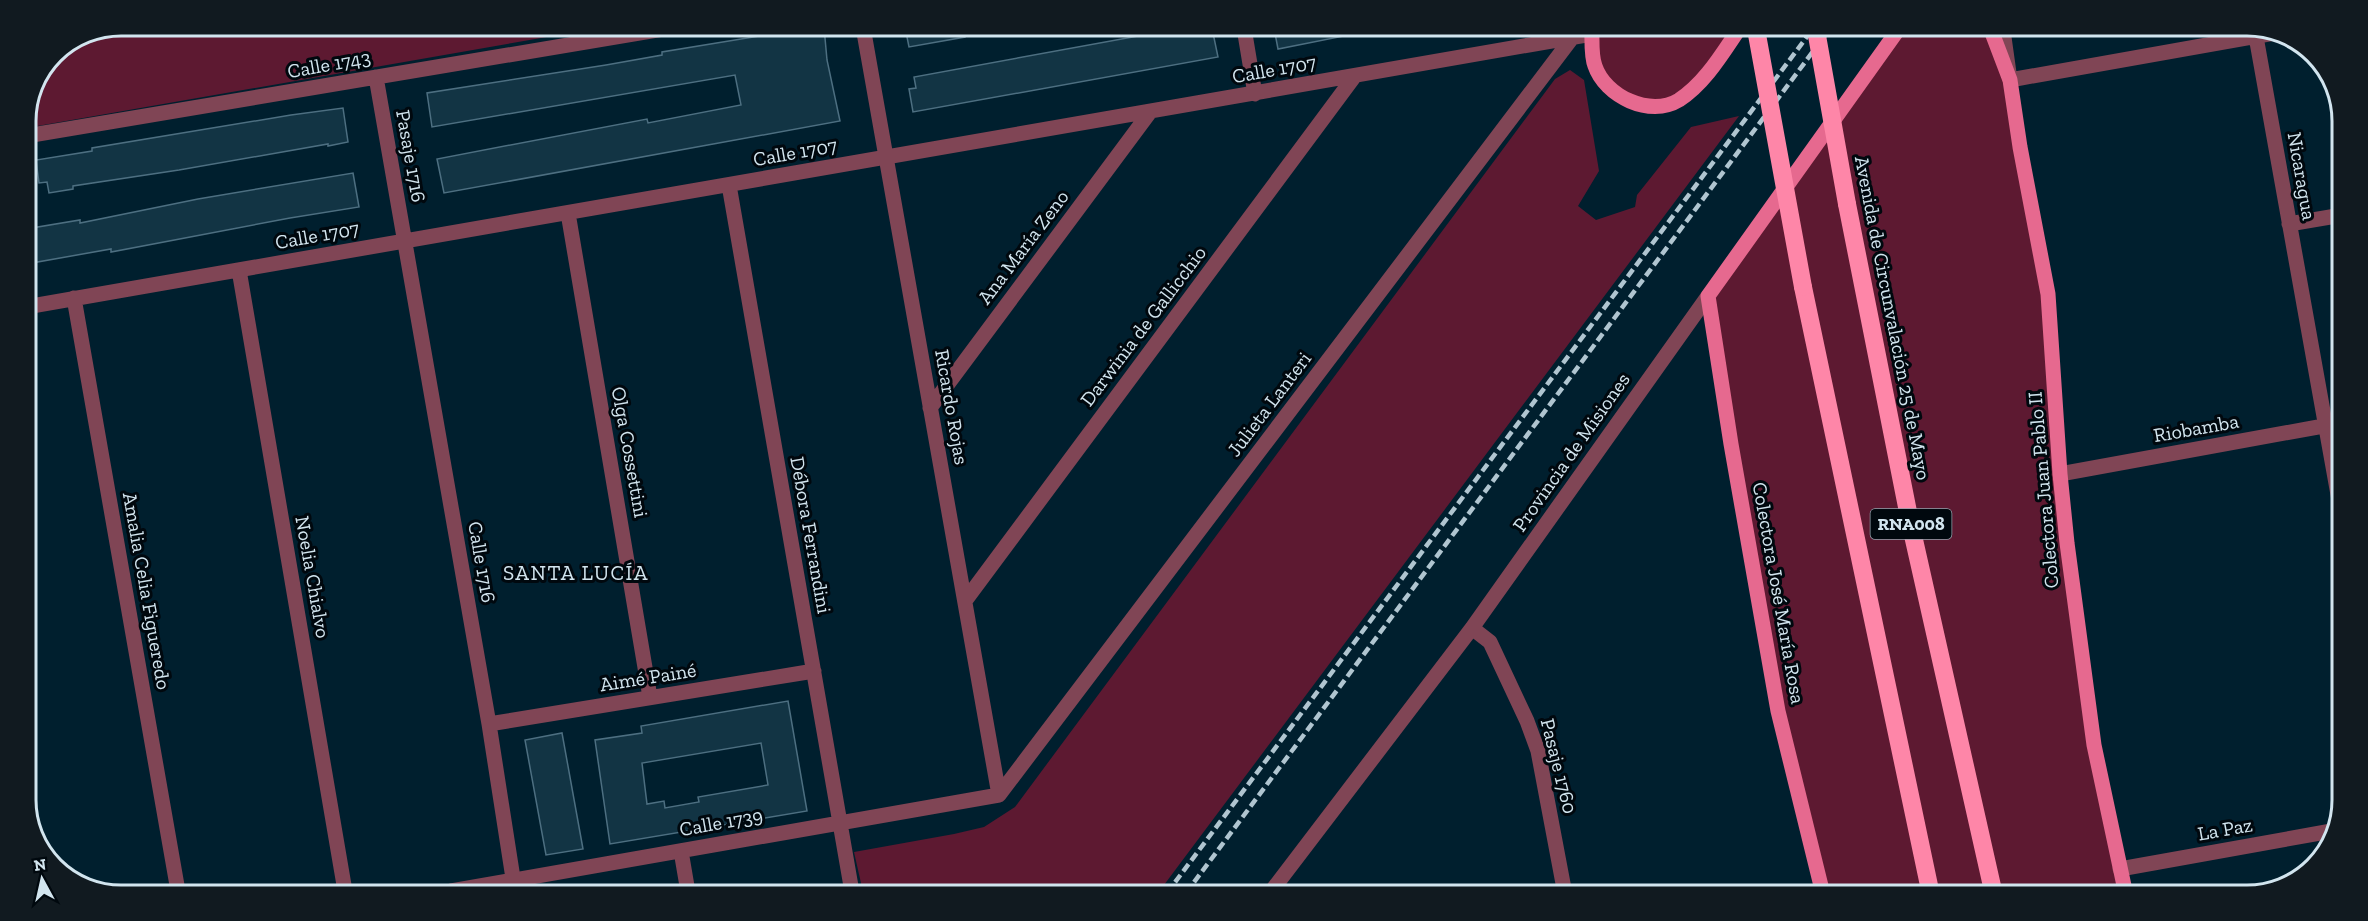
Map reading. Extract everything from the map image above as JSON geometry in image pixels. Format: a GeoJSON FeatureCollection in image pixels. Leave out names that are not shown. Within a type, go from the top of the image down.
{"type":"FeatureCollection","features":[{"type":"Feature","properties":{"kind":"highway","name":"RNA008"},"geometry":{"type":"LineString","coordinates":[[1757,36],[1803,287],[1929,885]]}},
{"type":"Feature","properties":{"kind":"highway","name":"Avenida de Circunvalación 25 de Mayo"},"geometry":{"type":"LineString","coordinates":[[1817,36],[1847,204],[1910,522],[1992,885]]}},
{"type":"Feature","properties":{"kind":"main road"},"geometry":{"type":"LineString","coordinates":[[1592,36],[1594,65],[1607,87],[1630,102],[1655,106],[1678,101],[1706,76],[1734,36]]}},
{"type":"Feature","properties":{"kind":"main road","name":"Provincia de Misiones"},"geometry":{"type":"LineString","coordinates":[[1708,296],[1894,36]]}},
{"type":"Feature","properties":{"kind":"main road","name":"Colectora Juan Pablo II"},"geometry":{"type":"LineString","coordinates":[[1993,36],[2010,80],[2020,147],[2048,294],[2060,474],[2094,744],[2124,885]]}},
{"type":"Feature","properties":{"kind":"main road","name":"Colectora José María Rosa"},"geometry":{"type":"LineString","coordinates":[[1708,296],[1731,444],[1778,711],[1821,885]]}},
{"type":"Feature","properties":{"kind":"street","name":"Calle 1743"},"geometry":{"type":"LineString","coordinates":[[36,134],[621,36]]}},
{"type":"Feature","properties":{"kind":"street","name":"Ricardo Rojas"},"geometry":{"type":"LineString","coordinates":[[865,36],[999,795]]}},
{"type":"Feature","properties":{"kind":"street"},"geometry":{"type":"LineString","coordinates":[[1245,36],[1255,94]]}},
{"type":"Feature","properties":{"kind":"street","name":"Calle 1707"},"geometry":{"type":"LineString","coordinates":[[36,305],[1581,36]]}},
{"type":"Feature","properties":{"kind":"street","name":"Colectora Juan Pablo II"},"geometry":{"type":"LineString","coordinates":[[2004,36],[2010,80]]}},
{"type":"Feature","properties":{"kind":"street"},"geometry":{"type":"LineString","coordinates":[[2010,80],[2239,36]]}},
{"type":"Feature","properties":{"kind":"street","name":"Nicaragua"},"geometry":{"type":"LineString","coordinates":[[2256,37],[2289,224],[2332,420]]}},
{"type":"Feature","properties":{"kind":"street","name":"Julieta Lanteri"},"geometry":{"type":"LineString","coordinates":[[999,795],[1572,39]]}},
{"type":"Feature","properties":{"kind":"street","name":"Darwinia de Gallicchio"},"geometry":{"type":"LineString","coordinates":[[964,601],[1354,76]]}},
{"type":"Feature","properties":{"kind":"street","name":"Pasaje 1716"},"geometry":{"type":"LineString","coordinates":[[376,77],[405,241]]}},
{"type":"Feature","properties":{"kind":"street","name":"Ana María Zeno"},"geometry":{"type":"LineString","coordinates":[[930,408],[1150,112]]}},
{"type":"Feature","properties":{"kind":"street","name":"Débora Ferrandini"},"geometry":{"type":"LineString","coordinates":[[729,185],[851,885]]}},
{"type":"Feature","properties":{"kind":"street","name":"Olga Cossettini"},"geometry":{"type":"LineString","coordinates":[[568,213],[650,697]]}},
{"type":"Feature","properties":{"kind":"street"},"geometry":{"type":"LineString","coordinates":[[2289,224],[2332,217]]}},
{"type":"Feature","properties":{"kind":"street","name":"Calle 1716"},"geometry":{"type":"LineString","coordinates":[[405,241],[489,724],[514,885]]}},
{"type":"Feature","properties":{"kind":"street","name":"Noelia Chialvo"},"geometry":{"type":"LineString","coordinates":[[239,270],[344,885]]}},
{"type":"Feature","properties":{"kind":"street","name":"Provincia de Misiones"},"geometry":{"type":"LineString","coordinates":[[1276,885],[1472,628],[1708,296]]}},
{"type":"Feature","properties":{"kind":"street","name":"Amalia Celia Figueredo"},"geometry":{"type":"LineString","coordinates":[[74,298],[177,885]]}},
{"type":"Feature","properties":{"kind":"street","name":"Riobamba"},"geometry":{"type":"LineString","coordinates":[[2060,474],[2332,425]]}},
{"type":"Feature","properties":{"kind":"street","name":"Pasaje 1760"},"geometry":{"type":"LineString","coordinates":[[1472,628],[1490,642],[1527,721],[1538,751],[1562,885]]}},
{"type":"Feature","properties":{"kind":"street","name":"Aimé Painé"},"geometry":{"type":"LineString","coordinates":[[489,724],[814,671]]}},
{"type":"Feature","properties":{"kind":"street","name":"Calle 1739"},"geometry":{"type":"LineString","coordinates":[[519,885],[681,851],[999,795]]}},
{"type":"Feature","properties":{"kind":"street","name":"La Paz"},"geometry":{"type":"LineString","coordinates":[[2120,868],[2325,832]]}},
{"type":"Feature","properties":{"kind":"street"},"geometry":{"type":"LineString","coordinates":[[681,851],[687,885]]}},
{"type":"Feature","properties":{"kind":"shaded area"},"geometry":{"type":"Polygon","coordinates":[[[121,36],[552,36],[36,126],[42,88],[50,74],[74,50],[88,42],[104,38],[121,36]]]}},
{"type":"Feature","properties":{"kind":"shaded area"},"geometry":{"type":"Polygon","coordinates":[[[1594,36],[1734,36],[1706,76],[1655,106],[1607,87],[1594,36]]]}},
{"type":"Feature","properties":{"kind":"shaded area"},"geometry":{"type":"Polygon","coordinates":[[[1894,36],[1993,36],[2010,80],[2048,294],[2067,543],[2124,885],[1821,885],[1778,711],[1708,296],[1894,36]]]}},
{"type":"Feature","properties":{"kind":"shaded area"},"geometry":{"type":"Polygon","coordinates":[[[1570,70],[1584,80],[1599,171],[1578,206],[1596,220],[1635,207],[1637,195],[1691,127],[1739,116],[1164,885],[861,885],[854,852],[984,827],[1015,807],[1555,79],[1570,70]]]}},
{"type":"Feature","properties":{"kind":"building"},"geometry":{"type":"Polygon","coordinates":[[[759,36],[825,36],[827,60],[840,121],[444,193],[437,159],[647,119],[648,123],[741,105],[735,75],[432,127],[427,93],[606,65],[662,55],[662,52],[759,36]]]}},
{"type":"Feature","properties":{"kind":"building"},"geometry":{"type":"Polygon","coordinates":[[[907,36],[965,36],[965,37],[909,47],[907,36]]]}},
{"type":"Feature","properties":{"kind":"building"},"geometry":{"type":"Polygon","coordinates":[[[1138,36],[1214,36],[1218,57],[913,112],[909,89],[916,88],[914,77],[1138,36]]]}},
{"type":"Feature","properties":{"kind":"building"},"geometry":{"type":"Polygon","coordinates":[[[1276,36],[1344,36],[1278,49],[1276,36]]]}},
{"type":"Feature","properties":{"kind":"building"},"geometry":{"type":"Polygon","coordinates":[[[343,108],[348,142],[73,186],[73,189],[49,193],[47,182],[39,183],[36,160],[92,151],[92,148],[343,108]]]}},
{"type":"Feature","properties":{"kind":"building"},"geometry":{"type":"Polygon","coordinates":[[[353,173],[359,207],[111,252],[111,249],[36,262],[36,227],[80,220],[80,223],[198,199],[353,173]]]}},
{"type":"Feature","properties":{"kind":"building"},"geometry":{"type":"Polygon","coordinates":[[[788,701],[807,811],[610,844],[595,740],[642,733],[641,726],[788,701]],[[761,743],[642,763],[647,804],[664,801],[665,808],[699,802],[698,797],[768,785],[761,743]]]}},
{"type":"Feature","properties":{"kind":"building"},"geometry":{"type":"Polygon","coordinates":[[[562,733],[583,849],[546,855],[525,740],[562,733]]]}},
{"type":"Feature","properties":{"kind":"railway"},"geometry":{"type":"LineString","coordinates":[[1173,885],[1808,36]]}},
{"type":"Feature","properties":{"kind":"railway"},"geometry":{"type":"LineString","coordinates":[[1192,885],[1825,36]]}},
{"type":"Feature","properties":{"kind":"district","name":"SANTA LUCÍA"},"geometry":{"type":"Point","coordinates":[576,572]}}]}
